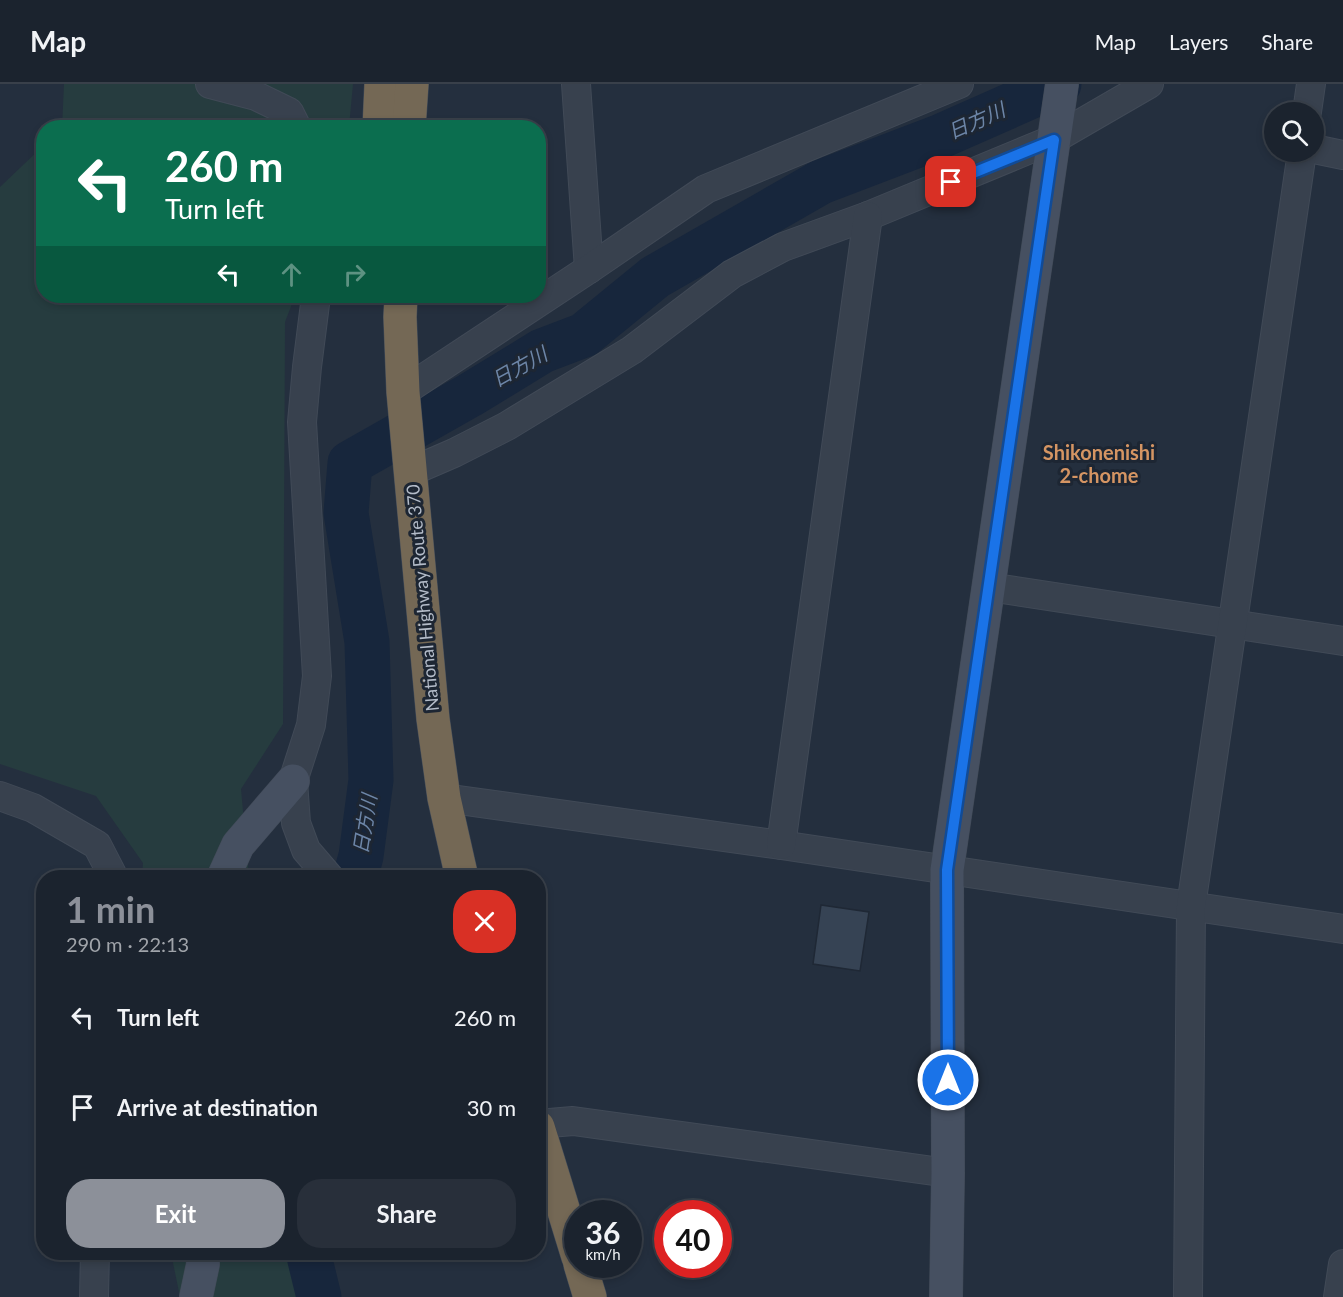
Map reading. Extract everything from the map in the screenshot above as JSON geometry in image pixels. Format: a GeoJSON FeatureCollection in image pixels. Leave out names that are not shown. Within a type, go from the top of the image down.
{"type":"FeatureCollection","features":[{"type":"Feature","properties":{"kind":"highway"},"geometry":{"type":"LineString","coordinates":[[379,120],[381,84]]}},
{"type":"Feature","properties":{"kind":"highway"},"geometry":{"type":"LineString","coordinates":[[409,120],[411,84]]}},
{"type":"Feature","properties":{"kind":"highway","name":"National Highway Route 370"},"geometry":{"type":"LineString","coordinates":[[399,303],[403,399],[433,719],[444,798],[460,870]]}},
{"type":"Feature","properties":{"kind":"highway"},"geometry":{"type":"LineString","coordinates":[[546,1152],[564,1211]]}},
{"type":"Feature","properties":{"kind":"highway"},"geometry":{"type":"LineString","coordinates":[[584,1278],[590,1297]]}},
{"type":"Feature","properties":{"kind":"street"},"geometry":{"type":"LineString","coordinates":[[210,84],[256,96],[289,112],[293,120]]}},
{"type":"Feature","properties":{"kind":"street"},"geometry":{"type":"LineString","coordinates":[[576,84],[589,269]]}},
{"type":"Feature","properties":{"kind":"street"},"geometry":{"type":"LineString","coordinates":[[546,299],[705,189],[959,84]]}},
{"type":"Feature","properties":{"kind":"street"},"geometry":{"type":"LineString","coordinates":[[946,1297],[947,870],[1062,84]]}},
{"type":"Feature","properties":{"kind":"street"},"geometry":{"type":"LineString","coordinates":[[410,468],[454,453],[507,426],[632,350],[732,273],[783,247],[868,216],[1055,132],[1149,84]]}},
{"type":"Feature","properties":{"kind":"street"},"geometry":{"type":"LineString","coordinates":[[1308,102],[1311,84]]}},
{"type":"Feature","properties":{"kind":"street"},"geometry":{"type":"LineString","coordinates":[[1324,151],[1343,155]]}},
{"type":"Feature","properties":{"kind":"street"},"geometry":{"type":"LineString","coordinates":[[1188,1297],[1191,906],[1301,162]]}},
{"type":"Feature","properties":{"kind":"street"},"geometry":{"type":"LineString","coordinates":[[781,845],[868,216]]}},
{"type":"Feature","properties":{"kind":"street"},"geometry":{"type":"LineString","coordinates":[[227,870],[238,845],[292,780],[311,725],[317,675],[302,422],[315,303]]}},
{"type":"Feature","properties":{"kind":"street"},"geometry":{"type":"LineString","coordinates":[[403,399],[540,303]]}},
{"type":"Feature","properties":{"kind":"street"},"geometry":{"type":"LineString","coordinates":[[989,587],[1343,641]]}},
{"type":"Feature","properties":{"kind":"street"},"geometry":{"type":"LineString","coordinates":[[292,780],[296,824],[306,850],[323,870]]}},
{"type":"Feature","properties":{"kind":"street"},"geometry":{"type":"LineString","coordinates":[[0,796],[33,808],[96,845],[110,870]]}},
{"type":"Feature","properties":{"kind":"street"},"geometry":{"type":"LineString","coordinates":[[444,798],[781,845],[1343,929]]}},
{"type":"Feature","properties":{"kind":"street"},"geometry":{"type":"LineString","coordinates":[[546,1125],[573,1121],[948,1173]]}},
{"type":"Feature","properties":{"kind":"street"},"geometry":{"type":"LineString","coordinates":[[94,1297],[95,1260]]}},
{"type":"Feature","properties":{"kind":"street"},"geometry":{"type":"LineString","coordinates":[[196,1297],[203,1260]]}},
{"type":"Feature","properties":{"kind":"street"},"geometry":{"type":"LineString","coordinates":[[1338,1297],[1343,1264]]}},
{"type":"Feature","properties":{"kind":"green space"},"geometry":{"type":"Polygon","coordinates":[[[64,84],[353,84],[350,120],[62,120],[64,84]]]}},
{"type":"Feature","properties":{"kind":"green space"},"geometry":{"type":"Polygon","coordinates":[[[36,153],[36,303],[292,303],[285,322],[283,724],[241,789],[248,870],[142,870],[143,863],[96,796],[0,764],[0,187],[36,153]]]}},
{"type":"Feature","properties":{"kind":"green space"},"geometry":{"type":"Polygon","coordinates":[[[172,1260],[295,1260],[300,1297],[180,1297],[172,1260]]]}},
{"type":"Feature","properties":{"kind":"building"},"geometry":{"type":"Polygon","coordinates":[[[821,905],[869,912],[860,971],[813,964],[821,905]]]}},
{"type":"Feature","properties":{"kind":"waterway","name":"日方川"},"geometry":{"type":"LineString","coordinates":[[357,870],[371,780],[367,642],[346,513],[350,463],[542,351],[584,335],[655,277],[821,182],[939,137],[1059,84]]}},
{"type":"Feature","properties":{"kind":"waterway","name":"日方川"},"geometry":{"type":"LineString","coordinates":[[310,1260],[319,1297]]}},
{"type":"Feature","properties":{"kind":"district","name":"Shikonenishi 2-chome"},"geometry":{"type":"Point","coordinates":[1099,464]}},
{"type":"Feature","properties":{"kind":"route"},"geometry":{"type":"LineString","coordinates":[[948,1080],[947,870],[1054,140],[951,182]]}}]}
